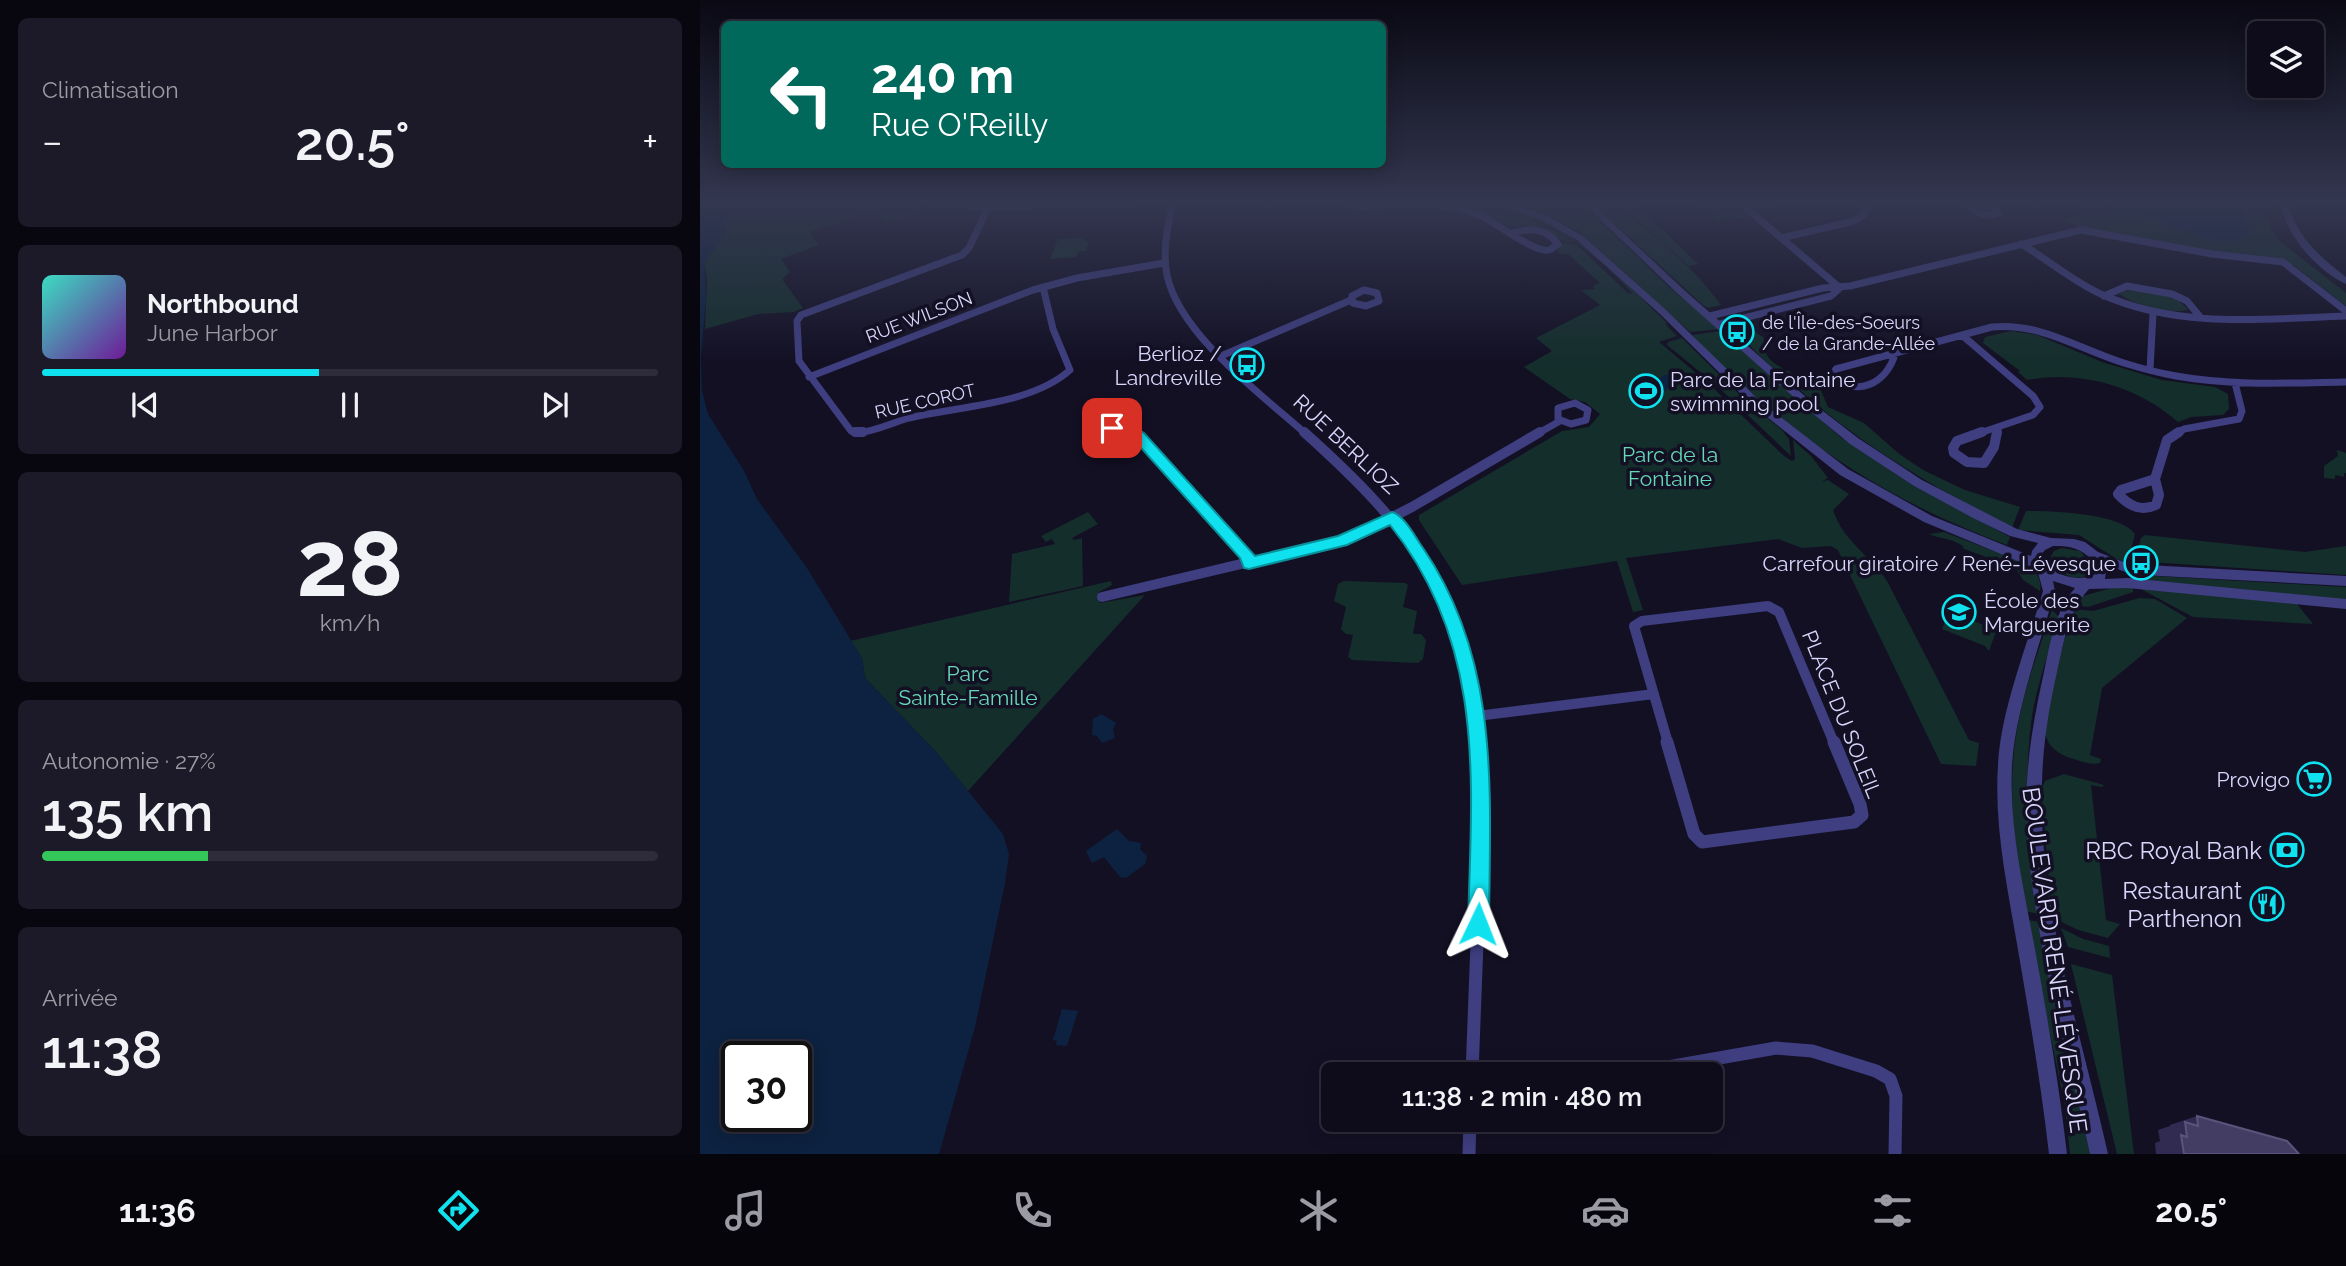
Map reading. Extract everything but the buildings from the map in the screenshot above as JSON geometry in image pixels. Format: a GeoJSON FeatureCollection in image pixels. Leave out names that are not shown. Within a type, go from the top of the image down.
{"type":"FeatureCollection","features":[{"type":"Feature","properties":{"kind":"street","name":"RUE COROT"},"geometry":{"type":"LineString","coordinates":[[962,255],[798,317],[799,361],[851,431],[856,433],[908,418],[1011,397],[1065,377],[1070,370],[1053,329],[1044,287]]}},
{"type":"Feature","properties":{"kind":"street","name":"RUE BERLIOZ"},"geometry":{"type":"LineString","coordinates":[[1165,255],[1164,263],[1170,288],[1181,311],[1221,356],[1392,518],[1424,562],[1447,604],[1466,659],[1478,716],[1481,837],[1472,1062]]}},
{"type":"Feature","properties":{"kind":"street"},"geometry":{"type":"LineString","coordinates":[[1600,255],[1756,403],[1844,472],[1935,522],[2043,568],[2062,579],[2087,584],[2127,583],[2346,604]]}},
{"type":"Feature","properties":{"kind":"street"},"geometry":{"type":"LineString","coordinates":[[1642,255],[1810,406],[1875,456],[1937,494],[2001,528],[2051,542],[2074,543],[2128,568],[2346,581]]}},
{"type":"Feature","properties":{"kind":"street"},"geometry":{"type":"LineString","coordinates":[[1801,255],[1840,288]]}},
{"type":"Feature","properties":{"kind":"street"},"geometry":{"type":"LineString","coordinates":[[1715,320],[1823,288],[1840,288],[1976,255]]}},
{"type":"Feature","properties":{"kind":"street"},"geometry":{"type":"LineString","coordinates":[[2037,255],[2076,281],[2105,296],[2153,313],[2201,318],[2346,314]]}},
{"type":"Feature","properties":{"kind":"street"},"geometry":{"type":"LineString","coordinates":[[2220,255],[2278,261],[2291,266],[2346,314]]}},
{"type":"Feature","properties":{"kind":"street"},"geometry":{"type":"LineString","coordinates":[[2315,255],[2346,281]]}},
{"type":"Feature","properties":{"kind":"street","name":"RUE WILSON"},"geometry":{"type":"LineString","coordinates":[[809,377],[1044,287],[1164,263]]}},
{"type":"Feature","properties":{"kind":"street"},"geometry":{"type":"LineString","coordinates":[[2105,296],[2127,286],[2172,295],[2186,301],[2201,318]]}},
{"type":"Feature","properties":{"kind":"street"},"geometry":{"type":"LineString","coordinates":[[1715,320],[1831,296],[1840,288]]}},
{"type":"Feature","properties":{"kind":"street"},"geometry":{"type":"LineString","coordinates":[[1221,356],[1351,300]]}},
{"type":"Feature","properties":{"kind":"street"},"geometry":{"type":"LineString","coordinates":[[2150,370],[2153,313]]}},
{"type":"Feature","properties":{"kind":"street"},"geometry":{"type":"LineString","coordinates":[[1895,354],[1888,373],[1878,380],[1850,387],[1840,383],[1832,375],[1836,369],[1998,326],[2027,327],[2150,370],[2235,383],[2346,382]]}},
{"type":"Feature","properties":{"kind":"street"},"geometry":{"type":"LineString","coordinates":[[1963,336],[2039,403],[2039,410],[2034,415],[1998,427],[1958,441],[1953,448],[1954,453],[1968,462],[1984,463],[1994,447],[1998,427]]}},
{"type":"Feature","properties":{"kind":"street"},"geometry":{"type":"LineString","coordinates":[[2155,479],[2121,489],[2118,494],[2134,507],[2152,508],[2160,495],[2155,479],[2162,452],[2172,435],[2184,429],[2231,422],[2241,417],[2240,398],[2235,383]]}},
{"type":"Feature","properties":{"kind":"street"},"geometry":{"type":"LineString","coordinates":[[1102,597],[1342,541],[1392,518],[1560,421]]}},
{"type":"Feature","properties":{"kind":"street"},"geometry":{"type":"LineString","coordinates":[[1112,428],[1131,431],[1139,436],[1247,555],[1249,563]]}},
{"type":"Feature","properties":{"kind":"street"},"geometry":{"type":"LineString","coordinates":[[2043,568],[2036,554],[2051,542]]}},
{"type":"Feature","properties":{"kind":"street"},"geometry":{"type":"LineString","coordinates":[[2087,584],[2101,574],[2102,566],[2095,555]]}},
{"type":"Feature","properties":{"kind":"street","name":"BOULEVARD RENÉ-LÉVESQUE"},"geometry":{"type":"LineString","coordinates":[[2043,568],[2049,591],[2011,721],[2005,763],[2004,807],[2048,1071],[2058,1154]]}},
{"type":"Feature","properties":{"kind":"street","name":"BOULEVARD RENÉ-LÉVESQUE"},"geometry":{"type":"LineString","coordinates":[[2087,584],[2067,604],[2045,687],[2037,735],[2034,795],[2037,864],[2046,926],[2099,1154]]}},
{"type":"Feature","properties":{"kind":"street","name":"PLACE DU SOLEIL"},"geometry":{"type":"LineString","coordinates":[[1775,607],[1860,804],[1861,818],[1854,822],[1708,843],[1699,841],[1694,834],[1654,694],[1634,628],[1637,622],[1775,607]]}},
{"type":"Feature","properties":{"kind":"street"},"geometry":{"type":"LineString","coordinates":[[1478,716],[1654,694]]}},
{"type":"Feature","properties":{"kind":"street"},"geometry":{"type":"LineString","coordinates":[[1696,1062],[1776,1048],[1812,1051],[1879,1072],[1890,1079],[1896,1096],[1895,1154]]}},
{"type":"Feature","properties":{"kind":"street"},"geometry":{"type":"LineString","coordinates":[[1469,1154],[1470,1132]]}},
{"type":"Feature","properties":{"kind":"green space"},"geometry":{"type":"Polygon","coordinates":[[[709,255],[792,255],[781,259],[790,272],[782,279],[803,308],[794,312],[758,314],[705,329],[707,280],[704,262],[709,255]]]}},
{"type":"Feature","properties":{"kind":"green space"},"geometry":{"type":"Polygon","coordinates":[[[1052,255],[1077,255],[1076,257],[1050,259],[1052,255]]]}},
{"type":"Feature","properties":{"kind":"green space","name":"Parc de la Fontaine"},"geometry":{"type":"Polygon","coordinates":[[[1569,255],[1587,255],[1629,294],[1632,293],[1592,255],[1602,261],[1667,323],[1665,324],[1677,336],[1659,342],[1708,383],[1784,456],[1792,461],[1795,459],[1793,440],[1811,456],[1828,478],[1821,482],[1828,480],[1849,494],[1833,510],[1837,521],[1887,581],[1969,740],[1979,743],[1976,766],[1941,764],[1838,550],[1831,546],[1802,548],[1778,539],[1626,558],[1643,610],[1633,612],[1617,561],[1462,585],[1419,520],[1419,515],[1562,431],[1589,427],[1600,414],[1585,402],[1570,399],[1524,367],[1552,351],[1536,338],[1600,305],[1581,290],[1595,289],[1593,286],[1600,283],[1569,255]]]}},
{"type":"Feature","properties":{"kind":"green space"},"geometry":{"type":"Polygon","coordinates":[[[1604,255],[1635,255],[1719,329],[1690,332],[1604,255]]]}},
{"type":"Feature","properties":{"kind":"green space"},"geometry":{"type":"Polygon","coordinates":[[[1649,255],[1675,255],[1698,276],[1721,305],[1708,308],[1649,255]]]}},
{"type":"Feature","properties":{"kind":"green space"},"geometry":{"type":"Polygon","coordinates":[[[1676,255],[1689,255],[1698,264],[1689,266],[1676,255]]]}},
{"type":"Feature","properties":{"kind":"green space"},"geometry":{"type":"Polygon","coordinates":[[[2240,255],[2297,255],[2346,293],[2346,306],[2295,266],[2282,260],[2240,255]]]}},
{"type":"Feature","properties":{"kind":"green space"},"geometry":{"type":"Polygon","coordinates":[[[2130,289],[2175,298],[2188,309],[2173,311],[2152,308],[2119,293],[2130,289]]]}},
{"type":"Feature","properties":{"kind":"green space"},"geometry":{"type":"Polygon","coordinates":[[[1736,327],[1746,327],[1745,331],[1748,328],[1763,337],[1766,353],[1775,364],[1819,386],[1828,407],[1864,423],[1898,453],[1923,470],[1965,490],[2020,507],[2012,528],[1926,481],[1845,427],[1794,385],[1795,380],[1779,372],[1761,357],[1736,327]]]}},
{"type":"Feature","properties":{"kind":"green space"},"geometry":{"type":"Polygon","coordinates":[[[1721,331],[1839,436],[1914,486],[2010,537],[2007,545],[1961,527],[1876,484],[1799,432],[1762,403],[1692,335],[1721,331]]]}},
{"type":"Feature","properties":{"kind":"green space"},"geometry":{"type":"Polygon","coordinates":[[[2011,331],[2037,335],[2102,362],[2162,380],[2215,387],[2228,394],[2229,409],[2223,415],[2191,417],[2178,422],[2145,399],[2107,384],[2067,377],[2027,380],[2018,372],[2020,371],[1983,343],[1985,337],[2011,331]]]}},
{"type":"Feature","properties":{"kind":"green space"},"geometry":{"type":"Polygon","coordinates":[[[1682,338],[1742,397],[1782,430],[1789,439],[1791,456],[1716,385],[1667,345],[1668,342],[1682,338]]]}},
{"type":"Feature","properties":{"kind":"green space"},"geometry":{"type":"Polygon","coordinates":[[[2337,450],[2346,453],[2346,473],[2344,477],[2335,475],[2335,479],[2324,478],[2324,466],[2338,456],[2337,450]]]}},
{"type":"Feature","properties":{"kind":"green space"},"geometry":{"type":"Polygon","coordinates":[[[2026,511],[2101,517],[2127,527],[2135,534],[2128,563],[2115,558],[2079,535],[2018,530],[2026,511]]]}},
{"type":"Feature","properties":{"kind":"green space"},"geometry":{"type":"Polygon","coordinates":[[[1088,512],[1098,524],[1072,538],[1082,538],[1083,586],[1009,602],[1012,554],[1055,544],[1052,539],[1046,542],[1041,536],[1088,512]]]}},
{"type":"Feature","properties":{"kind":"green space"},"geometry":{"type":"Polygon","coordinates":[[[1944,532],[2004,555],[2007,565],[1962,548],[1964,547],[1956,542],[1929,534],[1944,532]]]}},
{"type":"Feature","properties":{"kind":"green space"},"geometry":{"type":"Polygon","coordinates":[[[2145,535],[2305,552],[2346,546],[2346,575],[2135,561],[2141,538],[2145,535]]]}},
{"type":"Feature","properties":{"kind":"green space"},"geometry":{"type":"Polygon","coordinates":[[[2062,548],[2080,551],[2093,565],[2092,573],[2080,578],[2061,572],[2051,556],[2054,551],[2062,548]]]}},
{"type":"Feature","properties":{"kind":"green space"},"geometry":{"type":"Polygon","coordinates":[[[2009,556],[2036,573],[2040,591],[2023,580],[2009,556]]]}},
{"type":"Feature","properties":{"kind":"green space"},"geometry":{"type":"Polygon","coordinates":[[[2137,575],[2346,587],[2346,600],[2138,580],[2137,575]]]}},
{"type":"Feature","properties":{"kind":"green space","name":"Parc Sainte-Famille"},"geometry":{"type":"Polygon","coordinates":[[[1111,581],[1112,585],[1099,592],[1100,603],[1145,595],[968,791],[937,753],[865,678],[862,658],[850,641],[1111,581]]]}},
{"type":"Feature","properties":{"kind":"green space"},"geometry":{"type":"Polygon","coordinates":[[[1344,581],[1408,585],[1403,607],[1417,611],[1413,634],[1421,634],[1426,640],[1423,659],[1418,663],[1352,660],[1348,657],[1353,635],[1346,634],[1341,629],[1346,607],[1334,601],[1338,584],[1344,581]]]}},
{"type":"Feature","properties":{"kind":"green space"},"geometry":{"type":"Polygon","coordinates":[[[2115,587],[2133,587],[2133,592],[2088,607],[2074,605],[2083,596],[2115,587]]]}},
{"type":"Feature","properties":{"kind":"green space"},"geometry":{"type":"Polygon","coordinates":[[[2139,588],[2297,604],[2313,624],[2193,617],[2139,588]]]}},
{"type":"Feature","properties":{"kind":"green space"},"geometry":{"type":"Polygon","coordinates":[[[2140,598],[2155,599],[2187,618],[2102,688],[2090,755],[2101,759],[2100,763],[2087,763],[2065,756],[2050,745],[2045,726],[2073,609],[2093,611],[2140,598]]]}},
{"type":"Feature","properties":{"kind":"green space"},"geometry":{"type":"Polygon","coordinates":[[[1950,610],[1996,631],[1989,651],[1985,646],[1942,629],[1950,610]]]}},
{"type":"Feature","properties":{"kind":"green space"},"geometry":{"type":"Polygon","coordinates":[[[2052,610],[2059,617],[2035,698],[2028,761],[2030,837],[2038,914],[2025,911],[2015,841],[2012,771],[2021,709],[2052,610]]]}},
{"type":"Feature","properties":{"kind":"green space"},"geometry":{"type":"Polygon","coordinates":[[[2064,774],[2104,785],[2091,785],[2106,920],[2120,924],[2108,938],[2078,930],[2049,916],[2051,902],[2041,790],[2045,781],[2064,774]]]}},
{"type":"Feature","properties":{"kind":"green space"},"geometry":{"type":"Polygon","coordinates":[[[2027,920],[2040,922],[2090,1154],[2070,1154],[2065,1107],[2027,920]]]}},
{"type":"Feature","properties":{"kind":"green space"},"geometry":{"type":"Polygon","coordinates":[[[2061,928],[2083,939],[2109,946],[2110,958],[2068,947],[2061,928]]]}},
{"type":"Feature","properties":{"kind":"green space"},"geometry":{"type":"Polygon","coordinates":[[[2071,964],[2112,975],[2134,1154],[2117,1154],[2071,964]]]}},
{"type":"Feature","properties":{"kind":"water"},"geometry":{"type":"Polygon","coordinates":[[[700,255],[710,255],[704,263],[706,299],[701,356],[702,391],[708,414],[744,471],[757,499],[807,568],[862,658],[865,678],[937,753],[1003,834],[1009,854],[1005,883],[975,1027],[939,1154],[700,1154],[700,255]]]}},
{"type":"Feature","properties":{"kind":"water"},"geometry":{"type":"Polygon","coordinates":[[[1647,372],[1658,379],[1667,374],[1679,382],[1652,398],[1640,390],[1647,385],[1636,378],[1647,372]]]}},
{"type":"Feature","properties":{"kind":"water"},"geometry":{"type":"Polygon","coordinates":[[[1101,714],[1116,723],[1113,729],[1115,738],[1102,743],[1097,736],[1092,735],[1093,719],[1101,714]]]}},
{"type":"Feature","properties":{"kind":"water"},"geometry":{"type":"Polygon","coordinates":[[[1117,829],[1129,841],[1141,843],[1140,849],[1147,856],[1145,864],[1126,878],[1120,877],[1104,857],[1092,863],[1086,851],[1117,829]]]}},
{"type":"Feature","properties":{"kind":"water"},"geometry":{"type":"Polygon","coordinates":[[[1062,1009],[1078,1011],[1067,1046],[1056,1045],[1057,1041],[1053,1040],[1062,1009]]]}},
{"type":"Feature","properties":{"kind":"place","name":"de l'Île-des-Soeurs / de la Grande-Allée"},"geometry":{"type":"Point","coordinates":[1737,332]}},
{"type":"Feature","properties":{"kind":"place","name":"Berlioz / Landreville"},"geometry":{"type":"Point","coordinates":[1247,365]}},
{"type":"Feature","properties":{"kind":"place","name":"Parc de la Fontaine swimming pool"},"geometry":{"type":"Point","coordinates":[1646,391]}},
{"type":"Feature","properties":{"kind":"place","name":"Carrefour giratoire / René-Lévesque"},"geometry":{"type":"Point","coordinates":[2141,563]}},
{"type":"Feature","properties":{"kind":"place","name":"École des Marguerite"},"geometry":{"type":"Point","coordinates":[1959,612]}},
{"type":"Feature","properties":{"kind":"place","name":"Provigo"},"geometry":{"type":"Point","coordinates":[2314,779]}},
{"type":"Feature","properties":{"kind":"place","name":"RBC Royal Bank"},"geometry":{"type":"Point","coordinates":[2287,850]}},
{"type":"Feature","properties":{"kind":"place","name":"Restaurant Parthenon"},"geometry":{"type":"Point","coordinates":[2267,904]}},
{"type":"Feature","properties":{"kind":"route"},"geometry":{"type":"LineString","coordinates":[[1112,428],[1131,431],[1139,436],[1247,555],[1249,563],[1342,541],[1392,518],[1405,533],[1429,569],[1457,626],[1478,716],[1481,837],[1478,924]]}}]}
